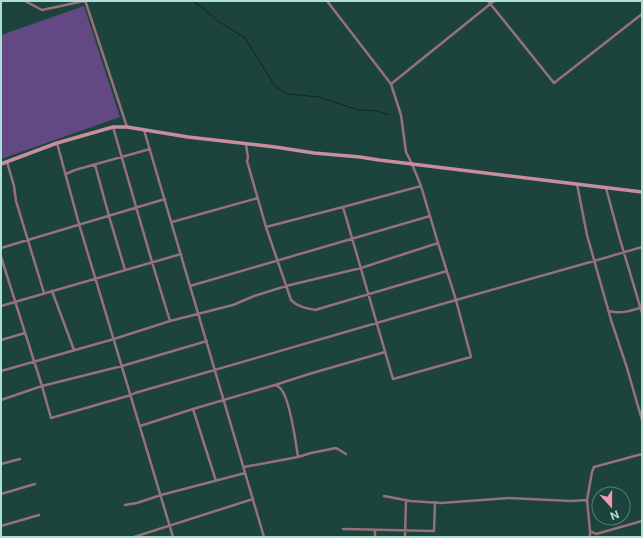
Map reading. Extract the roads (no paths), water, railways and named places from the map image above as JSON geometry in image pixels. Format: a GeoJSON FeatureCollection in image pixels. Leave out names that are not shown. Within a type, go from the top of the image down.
{"type":"FeatureCollection","features":[{"type":"Feature","properties":{"kind":"street"},"geometry":{"type":"LineString","coordinates":[[25,1],[42,10],[83,1],[86,2],[127,127]]}},
{"type":"Feature","properties":{"kind":"street"},"geometry":{"type":"LineString","coordinates":[[327,1],[391,84],[402,115],[406,152],[421,186],[456,300],[471,357],[393,379],[343,208]]}},
{"type":"Feature","properties":{"kind":"street"},"geometry":{"type":"LineString","coordinates":[[391,84],[489,2],[494,1]]}},
{"type":"Feature","properties":{"kind":"street"},"geometry":{"type":"LineString","coordinates":[[489,2],[554,83],[642,14]]}},
{"type":"Feature","properties":{"kind":"street"},"geometry":{"type":"LineString","coordinates":[[113,127],[170,321]]}},
{"type":"Feature","properties":{"kind":"street"},"geometry":{"type":"LineString","coordinates":[[1,164],[57,143],[113,127],[127,127],[188,137],[314,153],[360,157],[642,192]]}},
{"type":"Feature","properties":{"kind":"street"},"geometry":{"type":"LineString","coordinates":[[144,129],[264,537]]}},
{"type":"Feature","properties":{"kind":"street"},"geometry":{"type":"LineString","coordinates":[[57,143],[79,224],[173,537]]}},
{"type":"Feature","properties":{"kind":"street"},"geometry":{"type":"LineString","coordinates":[[246,144],[248,161],[266,227],[286,286],[295,304],[314,310],[446,271]]}},
{"type":"Feature","properties":{"kind":"street"},"geometry":{"type":"LineString","coordinates":[[66,174],[150,149]]}},
{"type":"Feature","properties":{"kind":"street"},"geometry":{"type":"LineString","coordinates":[[7,162],[14,186],[16,201],[44,293]]}},
{"type":"Feature","properties":{"kind":"street"},"geometry":{"type":"LineString","coordinates":[[95,165],[125,270]]}},
{"type":"Feature","properties":{"kind":"street"},"geometry":{"type":"LineString","coordinates":[[577,184],[587,235],[594,261],[642,420]]}},
{"type":"Feature","properties":{"kind":"street"},"geometry":{"type":"LineString","coordinates":[[266,227],[343,208],[421,186]]}},
{"type":"Feature","properties":{"kind":"street"},"geometry":{"type":"LineString","coordinates":[[606,188],[642,312]]}},
{"type":"Feature","properties":{"kind":"street"},"geometry":{"type":"LineString","coordinates":[[172,222],[258,198]]}},
{"type":"Feature","properties":{"kind":"street"},"geometry":{"type":"LineString","coordinates":[[1,248],[165,199]]}},
{"type":"Feature","properties":{"kind":"street"},"geometry":{"type":"LineString","coordinates":[[190,286],[430,216]]}},
{"type":"Feature","properties":{"kind":"street"},"geometry":{"type":"LineString","coordinates":[[1,371],[114,339],[170,321],[233,305],[254,296],[286,286],[361,268],[438,242]]}},
{"type":"Feature","properties":{"kind":"street"},"geometry":{"type":"LineString","coordinates":[[1,257],[51,418],[131,395],[135,392],[642,246]]}},
{"type":"Feature","properties":{"kind":"street"},"geometry":{"type":"LineString","coordinates":[[1,306],[181,254]]}},
{"type":"Feature","properties":{"kind":"street"},"geometry":{"type":"LineString","coordinates":[[1,272],[5,271]]}},
{"type":"Feature","properties":{"kind":"street"},"geometry":{"type":"LineString","coordinates":[[52,291],[74,350]]}},
{"type":"Feature","properties":{"kind":"street"},"geometry":{"type":"LineString","coordinates":[[609,311],[627,312],[641,308]]}},
{"type":"Feature","properties":{"kind":"street"},"geometry":{"type":"LineString","coordinates":[[1,340],[25,333]]}},
{"type":"Feature","properties":{"kind":"street"},"geometry":{"type":"LineString","coordinates":[[1,400],[42,386],[122,366],[207,341]]}},
{"type":"Feature","properties":{"kind":"street"},"geometry":{"type":"LineString","coordinates":[[140,426],[193,408],[385,352]]}},
{"type":"Feature","properties":{"kind":"street"},"geometry":{"type":"LineString","coordinates":[[275,385],[280,387],[284,395],[291,418],[298,457]]}},
{"type":"Feature","properties":{"kind":"street"},"geometry":{"type":"LineString","coordinates":[[193,408],[216,480]]}},
{"type":"Feature","properties":{"kind":"street"},"geometry":{"type":"LineString","coordinates":[[244,467],[336,448],[346,454]]}},
{"type":"Feature","properties":{"kind":"street"},"geometry":{"type":"LineString","coordinates":[[590,537],[587,500],[594,467],[642,454]]}},
{"type":"Feature","properties":{"kind":"street"},"geometry":{"type":"LineString","coordinates":[[1,464],[20,459]]}},
{"type":"Feature","properties":{"kind":"street"},"geometry":{"type":"LineString","coordinates":[[125,505],[246,473]]}},
{"type":"Feature","properties":{"kind":"street"},"geometry":{"type":"LineString","coordinates":[[1,494],[35,484]]}},
{"type":"Feature","properties":{"kind":"street"},"geometry":{"type":"LineString","coordinates":[[384,496],[406,500],[435,502],[509,498],[571,501],[587,500]]}},
{"type":"Feature","properties":{"kind":"street"},"geometry":{"type":"LineString","coordinates":[[134,537],[253,499]]}},
{"type":"Feature","properties":{"kind":"street"},"geometry":{"type":"LineString","coordinates":[[405,537],[406,500]]}},
{"type":"Feature","properties":{"kind":"street"},"geometry":{"type":"LineString","coordinates":[[434,537],[435,502]]}},
{"type":"Feature","properties":{"kind":"street"},"geometry":{"type":"LineString","coordinates":[[1,526],[39,515]]}},
{"type":"Feature","properties":{"kind":"street"},"geometry":{"type":"LineString","coordinates":[[590,531],[596,534],[642,521]]}},
{"type":"Feature","properties":{"kind":"street"},"geometry":{"type":"LineString","coordinates":[[343,529],[434,531]]}},
{"type":"Feature","properties":{"kind":"street"},"geometry":{"type":"LineString","coordinates":[[375,530],[375,537]]}},
{"type":"Feature","properties":{"kind":"waterway"},"geometry":{"type":"LineString","coordinates":[[192,1],[202,7],[218,21],[245,38],[277,88],[288,94],[319,97],[359,110],[377,111],[389,115]]}}]}
